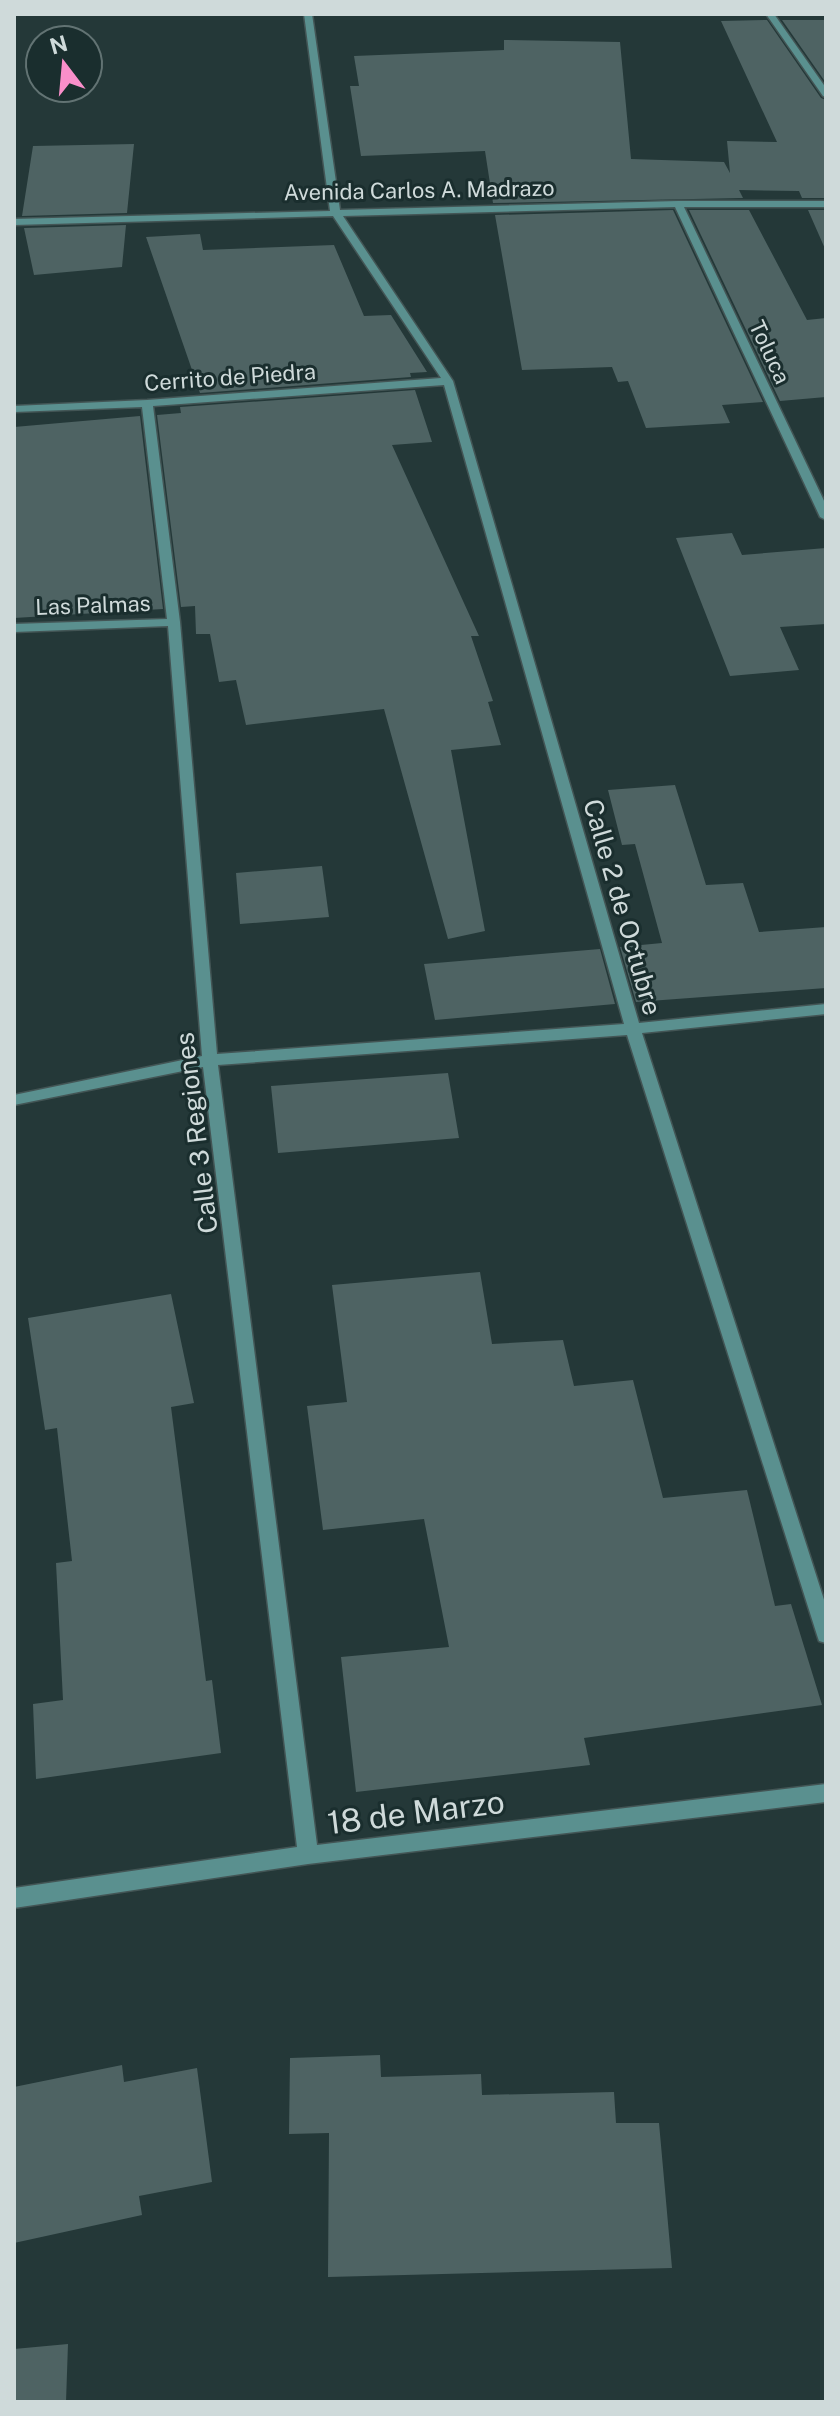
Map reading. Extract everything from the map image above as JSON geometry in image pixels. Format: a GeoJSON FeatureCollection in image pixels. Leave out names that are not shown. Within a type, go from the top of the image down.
{"type":"FeatureCollection","features":[{"type":"Feature","properties":{"kind":"street"},"geometry":{"type":"LineString","coordinates":[[308,14],[335,212]]}},
{"type":"Feature","properties":{"kind":"street"},"geometry":{"type":"LineString","coordinates":[[770,14],[826,94]]}},
{"type":"Feature","properties":{"kind":"street","name":"Avenida Carlos A. Madrazo"},"geometry":{"type":"LineString","coordinates":[[14,222],[678,204],[826,204]]}},
{"type":"Feature","properties":{"kind":"street","name":"Toluca"},"geometry":{"type":"LineString","coordinates":[[678,204],[826,517]]}},
{"type":"Feature","properties":{"kind":"street","name":"Calle 2 de Octubre"},"geometry":{"type":"LineString","coordinates":[[335,212],[448,381],[633,1029],[826,1635]]}},
{"type":"Feature","properties":{"kind":"street","name":"Cerrito de Piedra"},"geometry":{"type":"LineString","coordinates":[[14,409],[147,403],[448,381]]}},
{"type":"Feature","properties":{"kind":"street","name":"Calle 3 Regiones"},"geometry":{"type":"LineString","coordinates":[[147,403],[174,622],[210,1060],[308,1855]]}},
{"type":"Feature","properties":{"kind":"street","name":"Las Palmas"},"geometry":{"type":"LineString","coordinates":[[14,628],[174,622]]}},
{"type":"Feature","properties":{"kind":"street"},"geometry":{"type":"LineString","coordinates":[[14,1100],[210,1060],[633,1029],[826,1009]]}},
{"type":"Feature","properties":{"kind":"street","name":"18 de Marzo"},"geometry":{"type":"LineString","coordinates":[[14,1898],[308,1855],[826,1793]]}},
{"type":"Feature","properties":{"kind":"building"},"geometry":{"type":"Polygon","coordinates":[[[767,20],[821,98],[826,100],[826,198],[802,198],[799,191],[739,190],[743,198],[493,203],[485,151],[361,156],[350,86],[359,86],[354,56],[504,50],[504,40],[620,42],[631,159],[724,162],[730,173],[727,141],[777,142],[721,21],[767,20]]]}},
{"type":"Feature","properties":{"kind":"building"},"geometry":{"type":"Polygon","coordinates":[[[782,20],[826,20],[826,83],[782,20]]]}},
{"type":"Feature","properties":{"kind":"building"},"geometry":{"type":"Polygon","coordinates":[[[134,144],[127,213],[22,216],[33,146],[134,144]]]}},
{"type":"Feature","properties":{"kind":"building"},"geometry":{"type":"Polygon","coordinates":[[[673,210],[763,402],[722,405],[730,423],[646,428],[628,381],[618,382],[612,367],[522,370],[495,215],[673,210]]]}},
{"type":"Feature","properties":{"kind":"building"},"geometry":{"type":"Polygon","coordinates":[[[689,210],[749,210],[807,320],[826,318],[826,397],[780,401],[689,210]]]}},
{"type":"Feature","properties":{"kind":"building"},"geometry":{"type":"Polygon","coordinates":[[[808,210],[826,210],[826,251],[808,210]]]}},
{"type":"Feature","properties":{"kind":"building"},"geometry":{"type":"Polygon","coordinates":[[[126,225],[122,267],[34,275],[24,228],[126,225]]]}},
{"type":"Feature","properties":{"kind":"building"},"geometry":{"type":"Polygon","coordinates":[[[200,234],[203,250],[334,245],[364,316],[391,315],[427,372],[410,373],[411,377],[200,393],[146,237],[200,234]]]}},
{"type":"Feature","properties":{"kind":"building"},"geometry":{"type":"Polygon","coordinates":[[[415,390],[432,442],[392,445],[479,636],[471,636],[493,701],[488,702],[501,745],[451,750],[485,931],[448,939],[384,709],[246,725],[236,680],[219,682],[210,634],[196,634],[195,606],[181,607],[157,415],[181,413],[180,407],[415,390]]]}},
{"type":"Feature","properties":{"kind":"building"},"geometry":{"type":"Polygon","coordinates":[[[140,416],[163,609],[14,618],[14,427],[140,416]]]}},
{"type":"Feature","properties":{"kind":"building"},"geometry":{"type":"Polygon","coordinates":[[[732,533],[742,555],[826,548],[826,624],[780,627],[799,670],[730,676],[676,538],[732,533]]]}},
{"type":"Feature","properties":{"kind":"building"},"geometry":{"type":"Polygon","coordinates":[[[675,785],[706,885],[743,883],[759,932],[826,927],[826,988],[636,1002],[620,947],[662,943],[635,844],[622,845],[608,790],[675,785]]]}},
{"type":"Feature","properties":{"kind":"building"},"geometry":{"type":"Polygon","coordinates":[[[322,866],[329,917],[240,924],[236,873],[322,866]]]}},
{"type":"Feature","properties":{"kind":"building"},"geometry":{"type":"Polygon","coordinates":[[[600,949],[615,1004],[435,1020],[424,964],[600,949]]]}},
{"type":"Feature","properties":{"kind":"building"},"geometry":{"type":"Polygon","coordinates":[[[448,1073],[459,1138],[278,1153],[271,1086],[448,1073]]]}},
{"type":"Feature","properties":{"kind":"building"},"geometry":{"type":"Polygon","coordinates":[[[480,1272],[492,1344],[563,1340],[574,1386],[633,1380],[663,1498],[747,1490],[775,1606],[791,1604],[822,1705],[584,1738],[590,1765],[356,1792],[341,1657],[449,1647],[424,1519],[323,1530],[307,1406],[347,1402],[332,1285],[480,1272]]]}},
{"type":"Feature","properties":{"kind":"building"},"geometry":{"type":"Polygon","coordinates":[[[171,1294],[194,1403],[171,1407],[206,1681],[212,1680],[221,1753],[36,1779],[33,1704],[63,1700],[56,1563],[72,1561],[57,1428],[45,1430],[28,1318],[171,1294]]]}},
{"type":"Feature","properties":{"kind":"building"},"geometry":{"type":"Polygon","coordinates":[[[380,2055],[381,2077],[481,2074],[482,2095],[614,2092],[616,2123],[659,2123],[672,2268],[328,2277],[329,2133],[289,2134],[290,2058],[380,2055]]]}},
{"type":"Feature","properties":{"kind":"building"},"geometry":{"type":"Polygon","coordinates":[[[122,2065],[124,2082],[197,2068],[212,2182],[139,2196],[142,2215],[14,2243],[14,2087],[122,2065]]]}},
{"type":"Feature","properties":{"kind":"building"},"geometry":{"type":"Polygon","coordinates":[[[68,2344],[66,2402],[14,2402],[14,2349],[68,2344]]]}}]}
